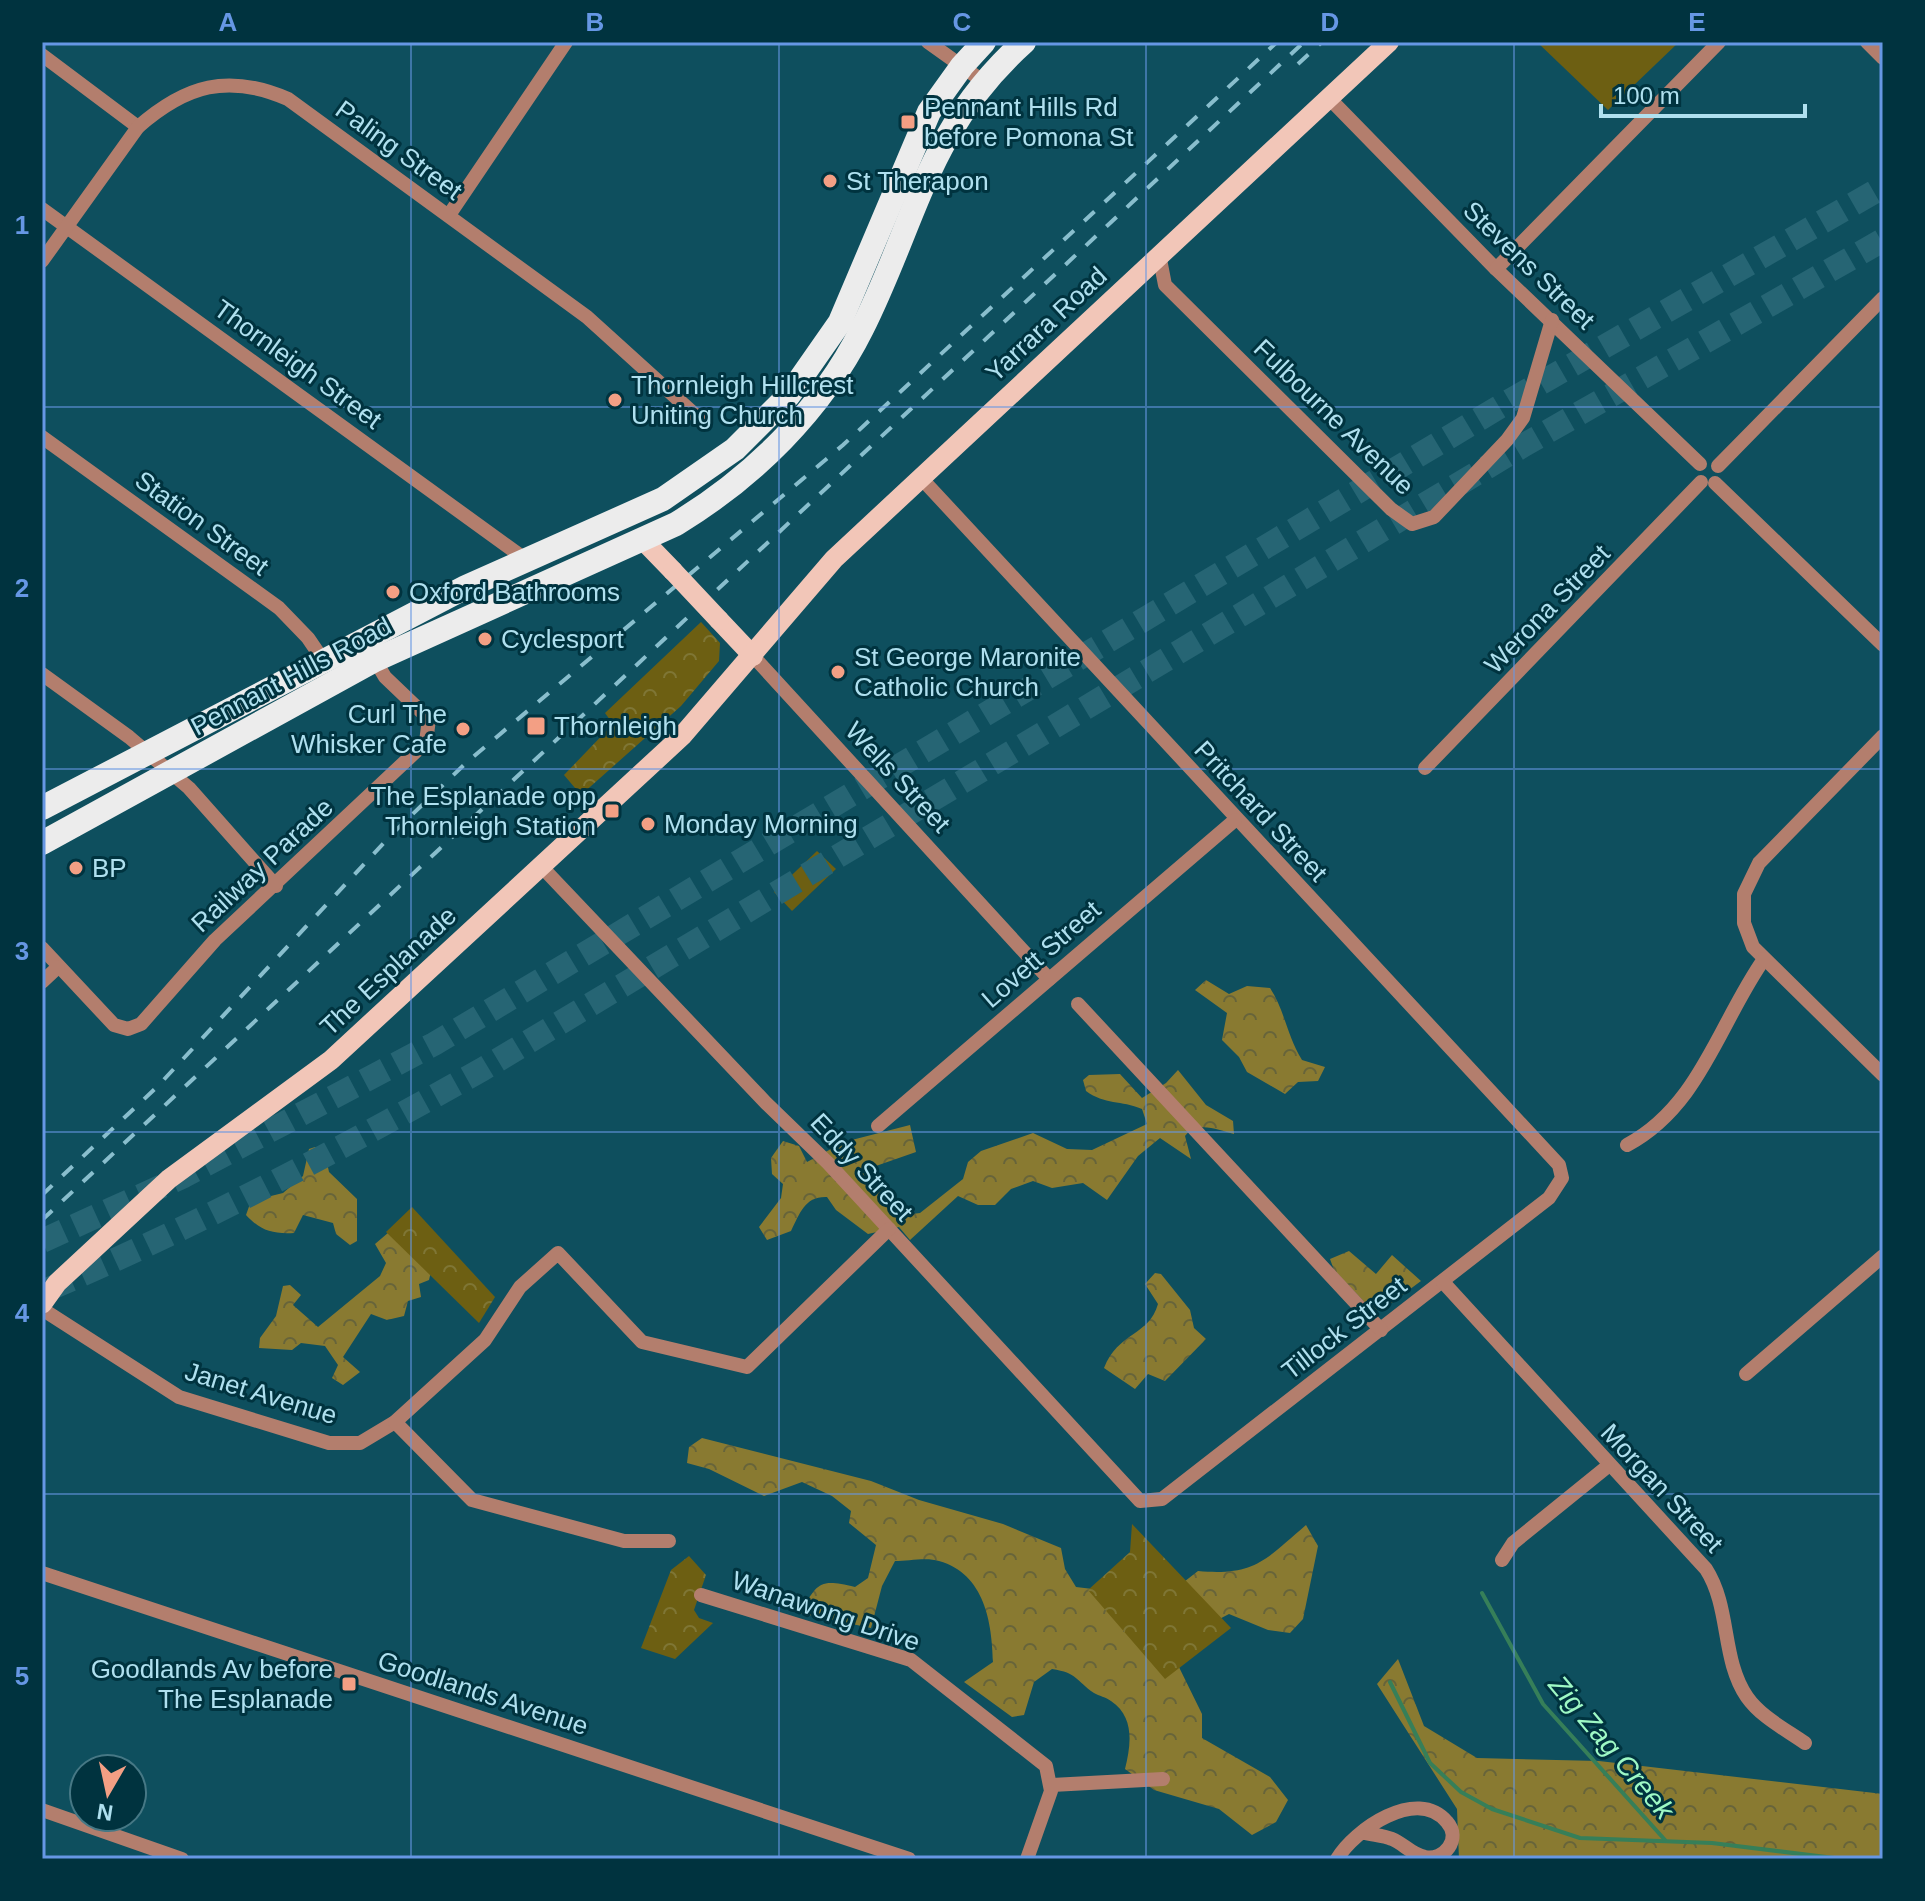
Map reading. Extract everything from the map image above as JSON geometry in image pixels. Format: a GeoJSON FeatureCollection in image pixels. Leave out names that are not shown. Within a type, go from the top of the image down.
{"type":"FeatureCollection","features":[{"type":"Feature","properties":{"kind":"highway","name":"Pennant Hills Road"},"geometry":{"type":"LineString","coordinates":[[42,808],[323,660],[525,559],[637,511],[694,480],[735,449],[789,395],[840,322],[911,146],[929,112],[962,66],[984,42]]}},
{"type":"Feature","properties":{"kind":"highway","name":"Pennant Hills Road"},"geometry":{"type":"LineString","coordinates":[[42,843],[375,660],[643,540],[711,503],[754,469],[816,400],[861,332],[934,156],[952,125],[984,82],[1024,42]]}},
{"type":"Feature","properties":{"kind":"highway"},"geometry":{"type":"LineString","coordinates":[[560,544],[632,531],[643,540]]}},
{"type":"Feature","properties":{"kind":"main road","name":"Yarrara Road"},"geometry":{"type":"LineString","coordinates":[[753,656],[834,559],[1389,42]]}},
{"type":"Feature","properties":{"kind":"main road","name":"Wells Street"},"geometry":{"type":"LineString","coordinates":[[643,540],[753,656]]}},
{"type":"Feature","properties":{"kind":"main road","name":"The Esplanade"},"geometry":{"type":"LineString","coordinates":[[42,1307],[57,1283],[179,1171],[314,1074],[682,736],[753,656]]}},
{"type":"Feature","properties":{"kind":"street"},"geometry":{"type":"LineString","coordinates":[[449,215],[566,42]]}},
{"type":"Feature","properties":{"kind":"street"},"geometry":{"type":"LineString","coordinates":[[928,42],[984,82]]}},
{"type":"Feature","properties":{"kind":"street"},"geometry":{"type":"LineString","coordinates":[[1496,269],[1719,42]]}},
{"type":"Feature","properties":{"kind":"street"},"geometry":{"type":"LineString","coordinates":[[1867,42],[1883,58]]}},
{"type":"Feature","properties":{"kind":"street"},"geometry":{"type":"LineString","coordinates":[[42,55],[138,127]]}},
{"type":"Feature","properties":{"kind":"street","name":"Paling Street"},"geometry":{"type":"LineString","coordinates":[[42,261],[138,127],[179,96],[207,87],[233,84],[264,89],[288,99],[587,317],[703,422]]}},
{"type":"Feature","properties":{"kind":"street","name":"Stevens Street"},"geometry":{"type":"LineString","coordinates":[[1328,97],[1496,269],[1700,464]]}},
{"type":"Feature","properties":{"kind":"street","name":"Thornleigh Street"},"geometry":{"type":"LineString","coordinates":[[42,209],[525,559]]}},
{"type":"Feature","properties":{"kind":"street","name":"Fulbourne Avenue"},"geometry":{"type":"LineString","coordinates":[[1159,254],[1165,285],[1391,509],[1412,524],[1434,517],[1507,440],[1523,418],[1552,320]]}},
{"type":"Feature","properties":{"kind":"street"},"geometry":{"type":"LineString","coordinates":[[1718,466],[1883,298]]}},
{"type":"Feature","properties":{"kind":"street","name":"Station Street"},"geometry":{"type":"LineString","coordinates":[[42,437],[279,608],[308,638],[323,660]]}},
{"type":"Feature","properties":{"kind":"street"},"geometry":{"type":"LineString","coordinates":[[1708,482],[1720,473],[1718,466],[1708,461],[1700,464],[1697,471],[1708,482],[1883,645]]}},
{"type":"Feature","properties":{"kind":"street","name":"Pritchard Street"},"geometry":{"type":"LineString","coordinates":[[921,478],[1235,820],[1559,1165],[1562,1178]]}},
{"type":"Feature","properties":{"kind":"street","name":"Werona Street"},"geometry":{"type":"LineString","coordinates":[[1425,768],[1708,482]]}},
{"type":"Feature","properties":{"kind":"street","name":"Wells Street"},"geometry":{"type":"LineString","coordinates":[[753,656],[1049,979]]}},
{"type":"Feature","properties":{"kind":"street","name":"Railway Parade"},"geometry":{"type":"LineString","coordinates":[[58,967],[114,1025],[128,1029],[141,1024],[215,940],[426,742],[429,719],[385,677],[375,660]]}},
{"type":"Feature","properties":{"kind":"street"},"geometry":{"type":"LineString","coordinates":[[42,674],[172,774],[276,886]]}},
{"type":"Feature","properties":{"kind":"street"},"geometry":{"type":"LineString","coordinates":[[1883,736],[1750,876],[1744,894],[1747,937],[1764,959],[1883,1075]]}},
{"type":"Feature","properties":{"kind":"street","name":"Lovett Street"},"geometry":{"type":"LineString","coordinates":[[878,1126],[1235,820]]}},
{"type":"Feature","properties":{"kind":"street","name":"Eddy Street"},"geometry":{"type":"LineString","coordinates":[[540,865],[889,1229],[1130,1492],[1146,1503]]}},
{"type":"Feature","properties":{"kind":"street"},"geometry":{"type":"LineString","coordinates":[[42,948],[58,967],[42,982]]}},
{"type":"Feature","properties":{"kind":"street"},"geometry":{"type":"LineString","coordinates":[[1627,1145],[1653,1130],[1689,1092],[1764,959]]}},
{"type":"Feature","properties":{"kind":"street"},"geometry":{"type":"LineString","coordinates":[[1078,1004],[1381,1330]]}},
{"type":"Feature","properties":{"kind":"street","name":"Tillock Street"},"geometry":{"type":"LineString","coordinates":[[1146,1503],[1162,1499],[1443,1282],[1549,1198],[1562,1178]]}},
{"type":"Feature","properties":{"kind":"street","name":"Janet Avenue"},"geometry":{"type":"LineString","coordinates":[[42,1307],[166,1390],[192,1401],[329,1443],[360,1443],[395,1422],[485,1340],[520,1287],[558,1253],[642,1342],[747,1367],[889,1229]]}},
{"type":"Feature","properties":{"kind":"street"},"geometry":{"type":"LineString","coordinates":[[1746,1374],[1883,1256]]}},
{"type":"Feature","properties":{"kind":"street","name":"Morgan Street"},"geometry":{"type":"LineString","coordinates":[[1443,1282],[1608,1466],[1706,1569],[1716,1584],[1734,1668],[1746,1695],[1762,1713],[1805,1743]]}},
{"type":"Feature","properties":{"kind":"street"},"geometry":{"type":"LineString","coordinates":[[395,1422],[472,1500],[624,1541],[669,1541]]}},
{"type":"Feature","properties":{"kind":"street"},"geometry":{"type":"LineString","coordinates":[[1502,1560],[1513,1543],[1608,1466]]}},
{"type":"Feature","properties":{"kind":"street","name":"Goodlands Avenue"},"geometry":{"type":"LineString","coordinates":[[42,1573],[909,1859]]}},
{"type":"Feature","properties":{"kind":"street","name":"Wanawong Drive"},"geometry":{"type":"LineString","coordinates":[[701,1595],[911,1660],[1046,1766],[1052,1785]]}},
{"type":"Feature","properties":{"kind":"street"},"geometry":{"type":"LineString","coordinates":[[1027,1859],[1052,1785],[1163,1779]]}},
{"type":"Feature","properties":{"kind":"street"},"geometry":{"type":"LineString","coordinates":[[42,1810],[182,1859]]}},
{"type":"Feature","properties":{"kind":"street"},"geometry":{"type":"LineString","coordinates":[[1337,1859],[1362,1832],[1379,1818],[1415,1810],[1448,1822],[1453,1836],[1448,1851],[1439,1858],[1422,1857],[1393,1839],[1362,1832]]}},
{"type":"Feature","properties":{"kind":"green space"},"geometry":{"type":"Polygon","coordinates":[[[1537,42],[1679,42],[1608,110],[1537,42]]]}},
{"type":"Feature","properties":{"kind":"green space"},"geometry":{"type":"Polygon","coordinates":[[[701,622],[720,643],[719,661],[681,706],[581,795],[564,775],[613,724],[605,713],[701,622]]]}},
{"type":"Feature","properties":{"kind":"green space"},"geometry":{"type":"Polygon","coordinates":[[[817,851],[836,869],[792,911],[774,892],[817,851]]]}},
{"type":"Feature","properties":{"kind":"green space"},"geometry":{"type":"Polygon","coordinates":[[[1206,980],[1229,994],[1247,986],[1270,988],[1302,1060],[1325,1067],[1318,1081],[1298,1082],[1285,1094],[1247,1072],[1239,1057],[1222,1040],[1227,1013],[1195,990],[1206,980]]]}},
{"type":"Feature","properties":{"kind":"green space"},"geometry":{"type":"Polygon","coordinates":[[[1178,1070],[1206,1105],[1233,1121],[1234,1134],[1195,1128],[1185,1136],[1191,1159],[1160,1138],[1138,1156],[1107,1200],[1083,1183],[1052,1188],[1033,1181],[1011,1189],[995,1205],[978,1205],[958,1196],[910,1240],[899,1227],[868,1234],[836,1210],[827,1197],[820,1197],[804,1207],[791,1231],[767,1240],[759,1227],[781,1198],[783,1184],[772,1174],[771,1158],[783,1141],[799,1146],[807,1162],[844,1142],[910,1125],[916,1152],[873,1167],[904,1215],[920,1213],[963,1179],[968,1162],[981,1151],[1033,1133],[1067,1149],[1092,1150],[1147,1124],[1142,1109],[1086,1091],[1083,1080],[1089,1075],[1120,1074],[1142,1098],[1166,1083],[1178,1070]]]}},
{"type":"Feature","properties":{"kind":"green space"},"geometry":{"type":"Polygon","coordinates":[[[309,1149],[324,1149],[329,1172],[357,1199],[357,1241],[350,1245],[336,1234],[333,1223],[303,1215],[294,1233],[279,1233],[262,1228],[246,1215],[251,1201],[283,1193],[303,1176],[309,1149]]]}},
{"type":"Feature","properties":{"kind":"green space"},"geometry":{"type":"Polygon","coordinates":[[[412,1207],[495,1297],[479,1323],[386,1232],[412,1207]]]}},
{"type":"Feature","properties":{"kind":"green space"},"geometry":{"type":"Polygon","coordinates":[[[409,1215],[432,1267],[429,1280],[419,1284],[421,1297],[408,1301],[404,1316],[387,1320],[371,1314],[343,1357],[360,1372],[343,1385],[332,1378],[338,1365],[325,1346],[301,1343],[292,1350],[259,1348],[260,1338],[276,1316],[283,1286],[290,1285],[301,1295],[293,1305],[318,1327],[380,1276],[386,1263],[375,1244],[409,1215]]]}},
{"type":"Feature","properties":{"kind":"green space"},"geometry":{"type":"Polygon","coordinates":[[[1349,1251],[1376,1274],[1392,1255],[1421,1281],[1382,1310],[1371,1309],[1334,1270],[1330,1259],[1349,1251]]]}},
{"type":"Feature","properties":{"kind":"green space"},"geometry":{"type":"Polygon","coordinates":[[[1155,1273],[1161,1274],[1190,1310],[1194,1328],[1206,1339],[1165,1381],[1148,1374],[1135,1389],[1104,1368],[1117,1347],[1141,1329],[1154,1314],[1158,1304],[1145,1284],[1155,1273]]]}},
{"type":"Feature","properties":{"kind":"green space"},"geometry":{"type":"Polygon","coordinates":[[[702,1438],[871,1481],[919,1500],[1003,1524],[1061,1548],[1065,1569],[1076,1587],[1101,1590],[1180,1585],[1198,1571],[1246,1568],[1269,1556],[1306,1525],[1318,1546],[1303,1619],[1290,1633],[1268,1630],[1229,1614],[1206,1626],[1175,1659],[1202,1714],[1202,1738],[1270,1777],[1288,1800],[1276,1822],[1252,1835],[1219,1809],[1154,1790],[1125,1769],[1129,1732],[1128,1723],[1119,1708],[1067,1673],[1052,1669],[1034,1682],[1024,1715],[1012,1717],[964,1682],[993,1662],[991,1632],[976,1588],[954,1567],[934,1560],[895,1561],[882,1586],[871,1628],[800,1613],[820,1585],[833,1583],[855,1587],[868,1578],[876,1545],[849,1523],[851,1511],[832,1496],[802,1482],[764,1496],[709,1469],[687,1463],[689,1447],[702,1438]]]}},
{"type":"Feature","properties":{"kind":"green space"},"geometry":{"type":"Polygon","coordinates":[[[1132,1524],[1231,1628],[1165,1679],[1088,1590],[1130,1552],[1132,1524]]]}},
{"type":"Feature","properties":{"kind":"green space"},"geometry":{"type":"Polygon","coordinates":[[[689,1556],[706,1575],[694,1610],[699,1618],[713,1623],[675,1659],[641,1648],[671,1570],[689,1556]]]}},
{"type":"Feature","properties":{"kind":"green space"},"geometry":{"type":"Polygon","coordinates":[[[1398,1659],[1424,1726],[1477,1758],[1599,1761],[1883,1794],[1883,1859],[1459,1859],[1457,1809],[1377,1684],[1398,1659]]]}},
{"type":"Feature","properties":{"kind":"waterway","name":"Zig Zag Creek"},"geometry":{"type":"LineString","coordinates":[[1482,1593],[1543,1704],[1665,1840]]}},
{"type":"Feature","properties":{"kind":"waterway","name":"Zig Zag Creek"},"geometry":{"type":"LineString","coordinates":[[1390,1682],[1430,1763],[1461,1792],[1492,1809],[1580,1838],[1712,1843],[1842,1859]]}},
{"type":"Feature","properties":{"kind":"tunnel"},"geometry":{"type":"LineString","coordinates":[[42,1241],[184,1176],[434,1044],[1511,400],[1883,187]]}},
{"type":"Feature","properties":{"kind":"tunnel"},"geometry":{"type":"LineString","coordinates":[[49,1289],[269,1185],[483,1069],[1524,445],[1883,240]]}},
{"type":"Feature","properties":{"kind":"railway"},"geometry":{"type":"LineString","coordinates":[[42,1195],[157,1087],[394,832],[467,762],[843,445],[1277,42]]}},
{"type":"Feature","properties":{"kind":"railway"},"geometry":{"type":"LineString","coordinates":[[42,1220],[1304,42]]}},
{"type":"Feature","properties":{"kind":"railway"},"geometry":{"type":"LineString","coordinates":[[1298,64],[1322,42]]}},
{"type":"Feature","properties":{"kind":"place","name":"Pennant Hills Rd before Pomona St"},"geometry":{"type":"Point","coordinates":[908,122]}},
{"type":"Feature","properties":{"kind":"place","name":"St Therapon"},"geometry":{"type":"Point","coordinates":[830,181]}},
{"type":"Feature","properties":{"kind":"place","name":"Thornleigh Hillcrest Uniting Church"},"geometry":{"type":"Point","coordinates":[615,400]}},
{"type":"Feature","properties":{"kind":"place","name":"Oxford Bathrooms"},"geometry":{"type":"Point","coordinates":[393,592]}},
{"type":"Feature","properties":{"kind":"place","name":"Cyclesport"},"geometry":{"type":"Point","coordinates":[485,639]}},
{"type":"Feature","properties":{"kind":"place","name":"St George Maronite Catholic Church"},"geometry":{"type":"Point","coordinates":[838,672]}},
{"type":"Feature","properties":{"kind":"place","name":"Thornleigh"},"geometry":{"type":"Point","coordinates":[536,726]}},
{"type":"Feature","properties":{"kind":"place","name":"Curl The Whisker Cafe"},"geometry":{"type":"Point","coordinates":[463,729]}},
{"type":"Feature","properties":{"kind":"place","name":"The Esplanade opp Thornleigh Station"},"geometry":{"type":"Point","coordinates":[612,811]}},
{"type":"Feature","properties":{"kind":"place","name":"Monday Morning"},"geometry":{"type":"Point","coordinates":[648,824]}},
{"type":"Feature","properties":{"kind":"place","name":"BP"},"geometry":{"type":"Point","coordinates":[76,868]}},
{"type":"Feature","properties":{"kind":"place","name":"Goodlands Av before The Esplanade"},"geometry":{"type":"Point","coordinates":[349,1684]}}]}
